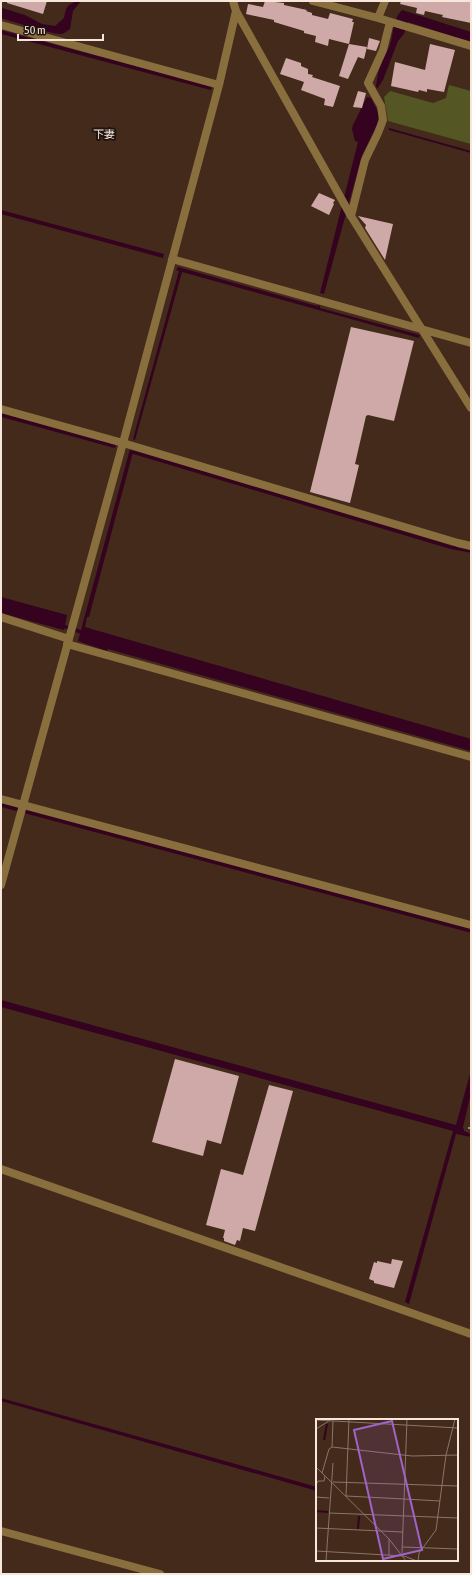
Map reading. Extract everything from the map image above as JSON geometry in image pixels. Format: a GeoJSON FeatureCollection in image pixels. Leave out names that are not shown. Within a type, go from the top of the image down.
{"type":"FeatureCollection","features":[{"type":"Feature","properties":{"kind":"street"},"geometry":{"type":"LineString","coordinates":[[234,1],[236,11],[351,216],[471,408]]}},
{"type":"Feature","properties":{"kind":"street"},"geometry":{"type":"LineString","coordinates":[[313,1],[378,18],[471,46]]}},
{"type":"Feature","properties":{"kind":"street"},"geometry":{"type":"LineString","coordinates":[[378,18],[385,1]]}},
{"type":"Feature","properties":{"kind":"street"},"geometry":{"type":"LineString","coordinates":[[1,885],[123,443],[219,84],[236,11]]}},
{"type":"Feature","properties":{"kind":"street"},"geometry":{"type":"LineString","coordinates":[[351,216],[365,160],[383,120],[381,106],[368,84],[383,50],[390,22]]}},
{"type":"Feature","properties":{"kind":"street"},"geometry":{"type":"LineString","coordinates":[[1,26],[219,84]]}},
{"type":"Feature","properties":{"kind":"street"},"geometry":{"type":"LineString","coordinates":[[172,259],[471,343]]}},
{"type":"Feature","properties":{"kind":"street"},"geometry":{"type":"LineString","coordinates":[[1,409],[123,443],[471,546]]}},
{"type":"Feature","properties":{"kind":"street"},"geometry":{"type":"LineString","coordinates":[[1,617],[68,640],[471,758]]}},
{"type":"Feature","properties":{"kind":"street"},"geometry":{"type":"LineString","coordinates":[[1,799],[471,925]]}},
{"type":"Feature","properties":{"kind":"street"},"geometry":{"type":"LineString","coordinates":[[1,1169],[471,1334]]}},
{"type":"Feature","properties":{"kind":"street"},"geometry":{"type":"LineString","coordinates":[[1,1531],[160,1574]]}},
{"type":"Feature","properties":{"kind":"green space"},"geometry":{"type":"Polygon","coordinates":[[[449,85],[471,91],[471,144],[388,121],[384,97],[390,91],[433,103],[446,98],[449,85]]]}},
{"type":"Feature","properties":{"kind":"shaded area"},"geometry":{"type":"Polygon","coordinates":[[[76,1],[81,1],[73,11],[70,29],[62,34],[57,34],[1,18],[2,8],[25,15],[42,24],[55,26],[64,18],[66,9],[69,5],[76,1]]]}},
{"type":"Feature","properties":{"kind":"shaded area"},"geometry":{"type":"Polygon","coordinates":[[[402,10],[471,32],[471,42],[408,22],[404,34],[398,41],[383,80],[377,89],[376,86],[379,70],[390,45],[396,18],[402,10]]]}},
{"type":"Feature","properties":{"kind":"shaded area"},"geometry":{"type":"Polygon","coordinates":[[[367,97],[371,98],[379,114],[377,125],[362,155],[324,294],[320,293],[358,142],[355,141],[352,129],[367,97]]]}},
{"type":"Feature","properties":{"kind":"shaded area"},"geometry":{"type":"Polygon","coordinates":[[[389,128],[471,151],[471,153],[389,130],[389,128]]]}},
{"type":"Feature","properties":{"kind":"shaded area"},"geometry":{"type":"Polygon","coordinates":[[[1,210],[164,254],[163,258],[1,214],[1,210]]]}},
{"type":"Feature","properties":{"kind":"shaded area"},"geometry":{"type":"Polygon","coordinates":[[[178,267],[317,306],[320,305],[320,308],[420,335],[419,338],[182,272],[135,440],[133,439],[179,271],[176,270],[178,267]]]}},
{"type":"Feature","properties":{"kind":"shaded area"},"geometry":{"type":"Polygon","coordinates":[[[130,449],[133,452],[89,617],[87,617],[85,627],[471,739],[471,751],[108,649],[107,651],[78,641],[130,449]]]}},
{"type":"Feature","properties":{"kind":"shaded area"},"geometry":{"type":"Polygon","coordinates":[[[1,597],[67,615],[64,630],[1,613],[1,597]]]}},
{"type":"Feature","properties":{"kind":"shaded area"},"geometry":{"type":"Polygon","coordinates":[[[1,1000],[456,1125],[471,1070],[471,1093],[463,1127],[464,1131],[471,1134],[471,1137],[456,1134],[409,1304],[405,1302],[453,1131],[1,1007],[1,1000]]]}},
{"type":"Feature","properties":{"kind":"shaded area"},"geometry":{"type":"Polygon","coordinates":[[[1,1398],[316,1487],[316,1491],[1,1401],[1,1398]]]}},
{"type":"Feature","properties":{"kind":"building"},"geometry":{"type":"Polygon","coordinates":[[[7,1],[47,1],[43,14],[7,3],[7,1]]]}},
{"type":"Feature","properties":{"kind":"building"},"geometry":{"type":"Polygon","coordinates":[[[265,1],[284,3],[284,5],[307,10],[306,11],[312,13],[312,15],[328,19],[330,13],[353,19],[352,22],[354,22],[349,44],[329,39],[328,46],[315,42],[316,36],[304,33],[304,31],[274,22],[274,20],[246,14],[248,4],[263,7],[265,1]]]}},
{"type":"Feature","properties":{"kind":"building"},"geometry":{"type":"Polygon","coordinates":[[[401,1],[471,1],[471,23],[442,17],[443,15],[425,11],[424,15],[416,13],[417,8],[400,4],[401,1]]]}},
{"type":"Feature","properties":{"kind":"building"},"geometry":{"type":"Polygon","coordinates":[[[369,38],[380,41],[376,51],[367,49],[369,38]]]}},
{"type":"Feature","properties":{"kind":"building"},"geometry":{"type":"Polygon","coordinates":[[[349,44],[367,47],[364,59],[358,57],[348,79],[339,76],[349,44]]]}},
{"type":"Feature","properties":{"kind":"building"},"geometry":{"type":"Polygon","coordinates":[[[430,44],[455,50],[444,92],[427,89],[427,92],[419,90],[418,92],[391,86],[395,62],[425,70],[430,44]]]}},
{"type":"Feature","properties":{"kind":"building"},"geometry":{"type":"Polygon","coordinates":[[[286,58],[301,63],[301,66],[308,69],[308,74],[313,75],[312,77],[340,86],[333,107],[324,105],[325,99],[301,90],[304,82],[280,74],[286,58]]]}},
{"type":"Feature","properties":{"kind":"building"},"geometry":{"type":"Polygon","coordinates":[[[358,91],[366,93],[362,108],[353,107],[358,91]]]}},
{"type":"Feature","properties":{"kind":"building"},"geometry":{"type":"Polygon","coordinates":[[[319,193],[335,200],[329,215],[311,206],[319,193]]]}},
{"type":"Feature","properties":{"kind":"building"},"geometry":{"type":"Polygon","coordinates":[[[358,216],[393,224],[385,260],[365,228],[366,225],[358,216]]]}},
{"type":"Feature","properties":{"kind":"building"},"geometry":{"type":"Polygon","coordinates":[[[351,327],[414,341],[394,421],[368,415],[366,416],[355,464],[359,465],[350,503],[310,492],[351,327]]]}},
{"type":"Feature","properties":{"kind":"building"},"geometry":{"type":"Polygon","coordinates":[[[175,1059],[239,1076],[221,1144],[207,1140],[203,1156],[152,1142],[175,1059]]]}},
{"type":"Feature","properties":{"kind":"building"},"geometry":{"type":"Polygon","coordinates":[[[269,1085],[293,1091],[255,1231],[243,1228],[240,1241],[237,1240],[235,1245],[224,1241],[223,1238],[225,1230],[206,1225],[221,1169],[243,1175],[269,1085]]]}},
{"type":"Feature","properties":{"kind":"building"},"geometry":{"type":"Polygon","coordinates":[[[392,1259],[403,1261],[394,1288],[374,1283],[374,1281],[369,1279],[374,1262],[377,1263],[377,1261],[391,1264],[392,1259]]]}},
{"type":"Feature","properties":{"kind":"waterway"},"geometry":{"type":"LineString","coordinates":[[1,32],[210,88]]}},
{"type":"Feature","properties":{"kind":"waterway"},"geometry":{"type":"LineString","coordinates":[[1,415],[114,446]]}},
{"type":"Feature","properties":{"kind":"waterway"},"geometry":{"type":"LineString","coordinates":[[133,452],[450,547],[471,551]]}},
{"type":"Feature","properties":{"kind":"waterway"},"geometry":{"type":"LineString","coordinates":[[60,625],[84,633]]}},
{"type":"Feature","properties":{"kind":"waterway"},"geometry":{"type":"LineString","coordinates":[[1,805],[471,931]]}},
{"type":"Feature","properties":{"kind":"district","name":"下妻"},"geometry":{"type":"Point","coordinates":[104,134]}}]}
